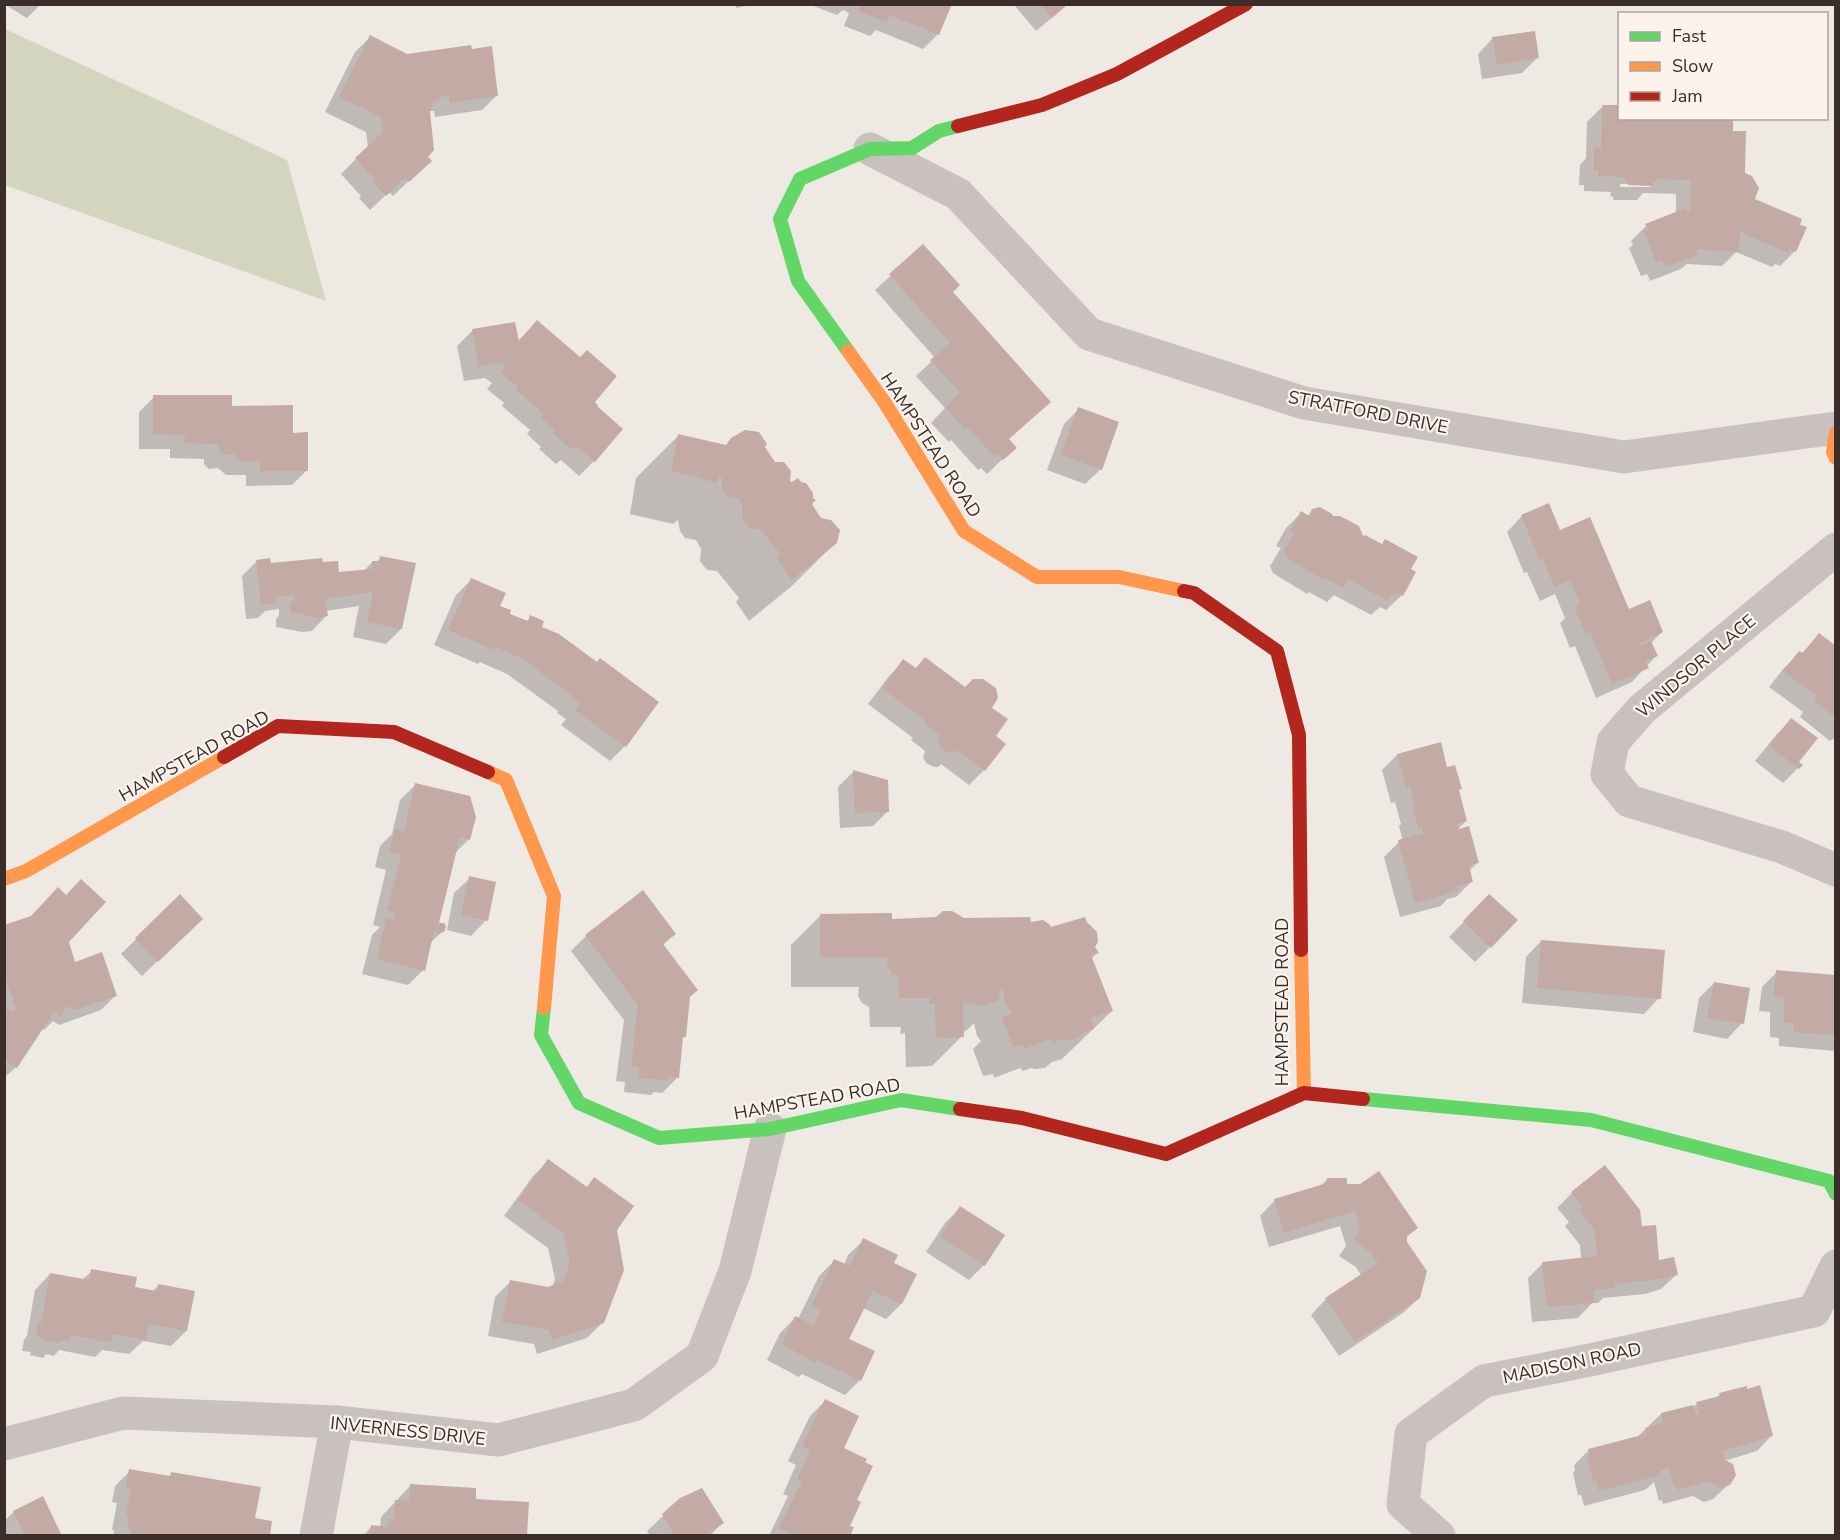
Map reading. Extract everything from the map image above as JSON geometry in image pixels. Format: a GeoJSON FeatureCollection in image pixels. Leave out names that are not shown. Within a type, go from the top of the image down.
{"type":"FeatureCollection","features":[{"type":"Feature","properties":{"kind":"street","name":"HAMPSTEAD ROAD"},"geometry":{"type":"LineString","coordinates":[[4,879],[26,871],[278,726],[394,732],[506,780],[554,896],[541,1035],[579,1103],[659,1138],[770,1129],[901,1100],[1022,1118],[1166,1154],[1304,1092],[1299,735],[1277,651],[1194,593],[1119,577],[1037,577],[964,531],[885,403],[798,281],[780,219],[800,179],[870,149],[912,148],[939,131],[1042,105],[1117,74],[1246,4]]}},
{"type":"Feature","properties":{"kind":"street","name":"STRATFORD DRIVE"},"geometry":{"type":"LineString","coordinates":[[870,149],[958,194],[1089,334],[1304,403],[1623,457],[1836,428]]}},
{"type":"Feature","properties":{"kind":"street"},"geometry":{"type":"LineString","coordinates":[[1836,433],[1833,452],[1836,458]]}},
{"type":"Feature","properties":{"kind":"street","name":"WINDSOR PLACE"},"geometry":{"type":"LineString","coordinates":[[1836,549],[1642,709],[1613,742],[1607,774],[1629,801],[1782,847],[1836,870]]}},
{"type":"Feature","properties":{"kind":"street"},"geometry":{"type":"LineString","coordinates":[[1304,1092],[1591,1120],[1829,1181],[1836,1194]]}},
{"type":"Feature","properties":{"kind":"street","name":"INVERNESS DRIVE"},"geometry":{"type":"LineString","coordinates":[[4,1444],[123,1413],[337,1422],[498,1440],[634,1405],[702,1356],[735,1271],[770,1129]]}},
{"type":"Feature","properties":{"kind":"street","name":"MADISON ROAD"},"geometry":{"type":"LineString","coordinates":[[1439,1536],[1403,1504],[1411,1434],[1484,1381],[1814,1311],[1836,1266]]}},
{"type":"Feature","properties":{"kind":"street"},"geometry":{"type":"LineString","coordinates":[[316,1536],[337,1422]]}},
{"type":"Feature","properties":{"kind":"green space"},"geometry":{"type":"Polygon","coordinates":[[[5,29],[287,160],[326,301],[5,185],[5,29]]]}},
{"type":"Feature","properties":{"kind":"building"},"geometry":{"type":"Polygon","coordinates":[[[861,4],[952,4],[939,35],[890,15],[886,22],[858,11],[861,4]]]}},
{"type":"Feature","properties":{"kind":"building"},"geometry":{"type":"Polygon","coordinates":[[[1041,5],[1067,5],[1052,18],[1041,5]]]}},
{"type":"Feature","properties":{"kind":"building"},"geometry":{"type":"Polygon","coordinates":[[[1535,31],[1539,58],[1497,65],[1492,37],[1535,31]]]}},
{"type":"Feature","properties":{"kind":"building"},"geometry":{"type":"Polygon","coordinates":[[[370,35],[407,54],[471,45],[472,49],[492,46],[498,96],[450,103],[449,96],[439,97],[440,100],[434,101],[430,112],[434,150],[428,157],[432,161],[409,182],[405,178],[386,196],[355,158],[383,132],[381,117],[339,97],[370,35]]]}},
{"type":"Feature","properties":{"kind":"building"},"geometry":{"type":"Polygon","coordinates":[[[1602,105],[1618,105],[1618,120],[1733,120],[1733,131],[1746,131],[1745,173],[1752,176],[1759,188],[1755,199],[1802,219],[1800,225],[1807,227],[1796,252],[1790,249],[1788,253],[1740,232],[1739,252],[1702,250],[1702,248],[1697,250],[1698,255],[1665,267],[1662,260],[1656,262],[1644,231],[1648,230],[1645,224],[1686,208],[1688,213],[1690,212],[1691,180],[1656,179],[1653,186],[1628,185],[1625,177],[1598,176],[1598,170],[1594,170],[1594,148],[1601,149],[1602,105]]]}},
{"type":"Feature","properties":{"kind":"building"},"geometry":{"type":"Polygon","coordinates":[[[923,244],[960,285],[953,292],[1051,402],[1009,439],[1017,448],[1003,460],[997,454],[994,456],[945,407],[960,393],[930,360],[950,343],[889,274],[923,244]]]}},
{"type":"Feature","properties":{"kind":"building"},"geometry":{"type":"Polygon","coordinates":[[[537,320],[580,357],[587,350],[617,376],[595,402],[623,429],[595,462],[576,446],[572,450],[553,433],[555,431],[541,418],[544,414],[516,390],[518,387],[501,373],[506,367],[501,363],[479,367],[472,329],[515,322],[519,341],[537,320]]]}},
{"type":"Feature","properties":{"kind":"building"},"geometry":{"type":"Polygon","coordinates":[[[153,395],[232,395],[232,406],[293,405],[293,433],[308,432],[308,471],[260,471],[260,461],[241,461],[234,454],[224,455],[218,448],[218,444],[184,443],[185,435],[153,434],[153,395]]]}},
{"type":"Feature","properties":{"kind":"building"},"geometry":{"type":"Polygon","coordinates":[[[1078,407],[1119,422],[1102,470],[1061,455],[1078,407]]]}},
{"type":"Feature","properties":{"kind":"building"},"geometry":{"type":"Polygon","coordinates":[[[745,430],[759,432],[775,462],[784,462],[791,471],[790,481],[798,478],[801,482],[806,483],[816,500],[812,504],[821,518],[831,520],[840,530],[837,543],[792,580],[777,558],[781,555],[760,529],[750,529],[742,519],[743,506],[738,498],[727,496],[719,476],[717,483],[671,471],[678,434],[726,445],[731,438],[745,430]]]}},
{"type":"Feature","properties":{"kind":"building"},"geometry":{"type":"Polygon","coordinates":[[[1549,503],[1560,530],[1590,517],[1629,609],[1650,600],[1663,632],[1639,643],[1640,646],[1651,641],[1658,656],[1645,661],[1649,668],[1612,684],[1590,632],[1585,633],[1574,607],[1580,604],[1570,580],[1555,587],[1542,558],[1539,559],[1521,515],[1549,503]]]}},
{"type":"Feature","properties":{"kind":"building"},"geometry":{"type":"Polygon","coordinates":[[[1320,507],[1333,516],[1340,516],[1359,526],[1363,536],[1382,544],[1385,539],[1418,557],[1411,569],[1416,572],[1403,596],[1392,594],[1388,601],[1348,579],[1343,588],[1325,578],[1323,580],[1288,558],[1284,550],[1295,533],[1290,531],[1301,511],[1309,516],[1312,509],[1320,507]]]}},
{"type":"Feature","properties":{"kind":"building"},"geometry":{"type":"Polygon","coordinates":[[[380,556],[416,563],[402,629],[367,622],[373,592],[325,599],[328,616],[318,618],[291,612],[290,602],[294,601],[294,595],[275,597],[275,603],[261,605],[256,560],[270,558],[271,563],[322,558],[323,562],[338,561],[339,572],[372,569],[372,561],[379,561],[380,556]]]}},
{"type":"Feature","properties":{"kind":"building"},"geometry":{"type":"Polygon","coordinates":[[[471,578],[506,593],[500,606],[511,610],[510,614],[528,621],[530,615],[544,621],[542,627],[559,634],[597,662],[600,658],[659,702],[626,747],[575,710],[580,703],[523,659],[496,647],[494,650],[448,630],[471,578]]]}},
{"type":"Feature","properties":{"kind":"building"},"geometry":{"type":"Polygon","coordinates":[[[1819,633],[1836,646],[1836,718],[1814,701],[1817,696],[1783,671],[1799,651],[1803,653],[1819,633]]]}},
{"type":"Feature","properties":{"kind":"building"},"geometry":{"type":"Polygon","coordinates":[[[925,657],[965,687],[973,679],[983,679],[996,688],[998,698],[992,708],[1008,719],[996,736],[1006,744],[985,771],[958,750],[949,753],[941,748],[938,741],[939,735],[925,724],[927,722],[882,688],[903,659],[916,668],[925,657]]]}},
{"type":"Feature","properties":{"kind":"building"},"geometry":{"type":"Polygon","coordinates":[[[1791,718],[1818,738],[1799,762],[1803,765],[1799,769],[1769,746],[1791,718]]]}},
{"type":"Feature","properties":{"kind":"building"},"geometry":{"type":"Polygon","coordinates":[[[1441,742],[1447,767],[1455,765],[1462,789],[1459,790],[1467,821],[1457,824],[1459,829],[1469,826],[1479,863],[1469,865],[1473,882],[1456,887],[1458,891],[1415,903],[1398,840],[1424,833],[1421,826],[1418,827],[1410,787],[1406,788],[1397,754],[1441,742]]]}},
{"type":"Feature","properties":{"kind":"building"},"geometry":{"type":"Polygon","coordinates":[[[853,770],[888,780],[889,812],[855,813],[853,770]]]}},
{"type":"Feature","properties":{"kind":"building"},"geometry":{"type":"Polygon","coordinates":[[[415,783],[470,796],[476,817],[470,840],[460,837],[439,923],[444,923],[445,931],[439,934],[434,931],[425,971],[377,959],[386,918],[394,920],[396,912],[387,910],[401,855],[389,852],[395,829],[405,832],[415,783]]]}},
{"type":"Feature","properties":{"kind":"building"},"geometry":{"type":"Polygon","coordinates":[[[469,876],[496,882],[488,921],[461,915],[469,876]]]}},
{"type":"Feature","properties":{"kind":"building"},"geometry":{"type":"Polygon","coordinates":[[[81,879],[106,902],[69,942],[75,962],[102,952],[117,996],[75,1010],[67,1006],[60,1016],[54,1012],[17,1068],[4,1059],[4,1007],[13,1012],[16,1008],[4,975],[4,925],[31,916],[58,887],[66,895],[81,879]]]}},
{"type":"Feature","properties":{"kind":"building"},"geometry":{"type":"Polygon","coordinates":[[[643,890],[676,934],[663,944],[698,990],[690,997],[679,1078],[669,1077],[668,1080],[638,1078],[639,1067],[631,1066],[638,1005],[585,935],[643,890]]]}},
{"type":"Feature","properties":{"kind":"building"},"geometry":{"type":"Polygon","coordinates":[[[180,894],[203,919],[158,962],[135,938],[180,894]]]}},
{"type":"Feature","properties":{"kind":"building"},"geometry":{"type":"Polygon","coordinates":[[[1489,894],[1518,920],[1491,948],[1463,921],[1489,894]]]}},
{"type":"Feature","properties":{"kind":"building"},"geometry":{"type":"Polygon","coordinates":[[[943,911],[952,911],[964,918],[1030,917],[1031,922],[1043,920],[1051,927],[1085,917],[1097,932],[1098,942],[1095,947],[1099,953],[1091,955],[1113,1011],[1091,1018],[1094,1029],[1084,1032],[1077,1039],[1062,1039],[1053,1042],[1051,1039],[1024,1049],[1023,1045],[1013,1047],[1002,1018],[1012,1013],[1006,1005],[1003,990],[1000,991],[998,1001],[980,1006],[963,1003],[964,1037],[936,1038],[935,1004],[929,1004],[930,998],[899,998],[899,977],[892,974],[887,966],[888,957],[820,957],[820,914],[892,913],[892,919],[936,917],[943,911]]]}},
{"type":"Feature","properties":{"kind":"building"},"geometry":{"type":"Polygon","coordinates":[[[1541,940],[1665,950],[1661,999],[1537,988],[1541,940]]]}},
{"type":"Feature","properties":{"kind":"building"},"geometry":{"type":"Polygon","coordinates":[[[1776,970],[1836,975],[1836,1035],[1793,1032],[1794,1024],[1784,1022],[1784,997],[1774,996],[1776,970]]]}},
{"type":"Feature","properties":{"kind":"building"},"geometry":{"type":"Polygon","coordinates":[[[1714,982],[1750,988],[1744,1024],[1707,1018],[1714,982]]]}},
{"type":"Feature","properties":{"kind":"building"},"geometry":{"type":"Polygon","coordinates":[[[548,1159],[587,1187],[594,1177],[634,1206],[617,1230],[624,1270],[604,1323],[552,1340],[549,1330],[502,1322],[510,1280],[548,1287],[563,1281],[570,1263],[563,1233],[518,1200],[548,1159]]]}},
{"type":"Feature","properties":{"kind":"building"},"geometry":{"type":"Polygon","coordinates":[[[1605,1165],[1640,1210],[1642,1226],[1656,1225],[1659,1260],[1674,1257],[1678,1275],[1615,1284],[1615,1288],[1594,1290],[1595,1303],[1547,1307],[1542,1262],[1597,1256],[1594,1229],[1579,1210],[1583,1207],[1571,1192],[1605,1165]]]}},
{"type":"Feature","properties":{"kind":"building"},"geometry":{"type":"Polygon","coordinates":[[[1379,1171],[1418,1228],[1407,1236],[1407,1242],[1427,1271],[1420,1298],[1355,1342],[1325,1298],[1378,1263],[1370,1252],[1353,1240],[1360,1229],[1355,1211],[1284,1233],[1274,1199],[1327,1183],[1327,1178],[1347,1178],[1347,1184],[1360,1184],[1379,1171]]]}},
{"type":"Feature","properties":{"kind":"building"},"geometry":{"type":"Polygon","coordinates":[[[960,1206],[1005,1235],[985,1266],[940,1237],[960,1206]]]}},
{"type":"Feature","properties":{"kind":"building"},"geometry":{"type":"Polygon","coordinates":[[[863,1238],[898,1255],[894,1263],[917,1274],[902,1304],[873,1291],[849,1339],[875,1351],[861,1381],[817,1360],[815,1363],[782,1344],[795,1316],[814,1325],[821,1310],[812,1305],[834,1259],[850,1266],[863,1238]]]}},
{"type":"Feature","properties":{"kind":"building"},"geometry":{"type":"Polygon","coordinates":[[[91,1269],[137,1277],[135,1287],[157,1291],[158,1284],[195,1291],[187,1331],[149,1324],[146,1340],[113,1334],[111,1343],[71,1335],[70,1341],[61,1340],[60,1343],[45,1341],[45,1338],[36,1336],[38,1323],[41,1323],[50,1273],[89,1280],[91,1269]]]}},
{"type":"Feature","properties":{"kind":"building"},"geometry":{"type":"Polygon","coordinates":[[[1760,1385],[1773,1436],[1723,1451],[1725,1460],[1733,1464],[1736,1475],[1730,1485],[1720,1488],[1709,1481],[1678,1490],[1677,1486],[1674,1487],[1669,1468],[1660,1471],[1661,1475],[1599,1491],[1596,1480],[1593,1481],[1587,1456],[1590,1456],[1588,1449],[1646,1434],[1645,1428],[1663,1423],[1661,1413],[1693,1405],[1696,1414],[1699,1414],[1696,1402],[1720,1396],[1719,1393],[1760,1385]]]}},
{"type":"Feature","properties":{"kind":"building"},"geometry":{"type":"Polygon","coordinates":[[[825,1399],[859,1416],[844,1448],[867,1459],[865,1462],[873,1466],[857,1500],[861,1502],[850,1526],[854,1527],[850,1536],[795,1536],[779,1528],[802,1481],[797,1479],[810,1450],[802,1446],[825,1399]]]}},
{"type":"Feature","properties":{"kind":"building"},"geometry":{"type":"Polygon","coordinates":[[[129,1469],[170,1476],[171,1472],[261,1487],[255,1518],[272,1521],[270,1536],[133,1536],[127,1525],[129,1515],[126,1515],[131,1488],[126,1487],[129,1469]]]}},
{"type":"Feature","properties":{"kind":"building"},"geometry":{"type":"Polygon","coordinates":[[[410,1484],[476,1488],[476,1499],[529,1502],[527,1536],[370,1536],[371,1525],[388,1527],[389,1519],[394,1519],[395,1500],[409,1501],[410,1484]]]}},
{"type":"Feature","properties":{"kind":"building"},"geometry":{"type":"Polygon","coordinates":[[[702,1488],[724,1523],[710,1532],[712,1536],[675,1536],[662,1514],[680,1498],[702,1488]]]}},
{"type":"Feature","properties":{"kind":"building"},"geometry":{"type":"Polygon","coordinates":[[[43,1496],[62,1536],[25,1536],[13,1511],[43,1496]]]}},
{"type":"Feature","properties":{"kind":"traffic: fast"},"geometry":{"type":"LineString","coordinates":[[848,351],[798,281],[780,219],[800,179],[870,149],[912,148],[939,131],[958,126]]}},
{"type":"Feature","properties":{"kind":"traffic: fast"},"geometry":{"type":"LineString","coordinates":[[544,1008],[541,1035],[579,1103],[659,1138],[770,1129],[901,1100],[960,1109]]}},
{"type":"Feature","properties":{"kind":"traffic: fast"},"geometry":{"type":"LineString","coordinates":[[1363,1099],[1591,1120],[1829,1181],[1836,1194]]}},
{"type":"Feature","properties":{"kind":"traffic: slow"},"geometry":{"type":"LineString","coordinates":[[848,351],[885,403],[964,531],[1037,577],[1119,577],[1184,591]]}},
{"type":"Feature","properties":{"kind":"traffic: slow"},"geometry":{"type":"LineString","coordinates":[[1836,433],[1833,452],[1836,458]]}},
{"type":"Feature","properties":{"kind":"traffic: slow"},"geometry":{"type":"LineString","coordinates":[[4,879],[26,871],[224,757]]}},
{"type":"Feature","properties":{"kind":"traffic: slow"},"geometry":{"type":"LineString","coordinates":[[488,772],[506,780],[554,896],[544,1008]]}},
{"type":"Feature","properties":{"kind":"traffic: slow"},"geometry":{"type":"LineString","coordinates":[[1301,950],[1304,1093]]}},
{"type":"Feature","properties":{"kind":"traffic: jam"},"geometry":{"type":"LineString","coordinates":[[958,126],[1042,105],[1117,74],[1246,4]]}},
{"type":"Feature","properties":{"kind":"traffic: jam"},"geometry":{"type":"LineString","coordinates":[[1184,591],[1194,593],[1277,651],[1299,735],[1301,950]]}},
{"type":"Feature","properties":{"kind":"traffic: jam"},"geometry":{"type":"LineString","coordinates":[[224,757],[278,726],[394,732],[488,772]]}},
{"type":"Feature","properties":{"kind":"traffic: jam"},"geometry":{"type":"LineString","coordinates":[[960,1109],[1022,1118],[1166,1154],[1304,1093],[1363,1099]]}}]}
